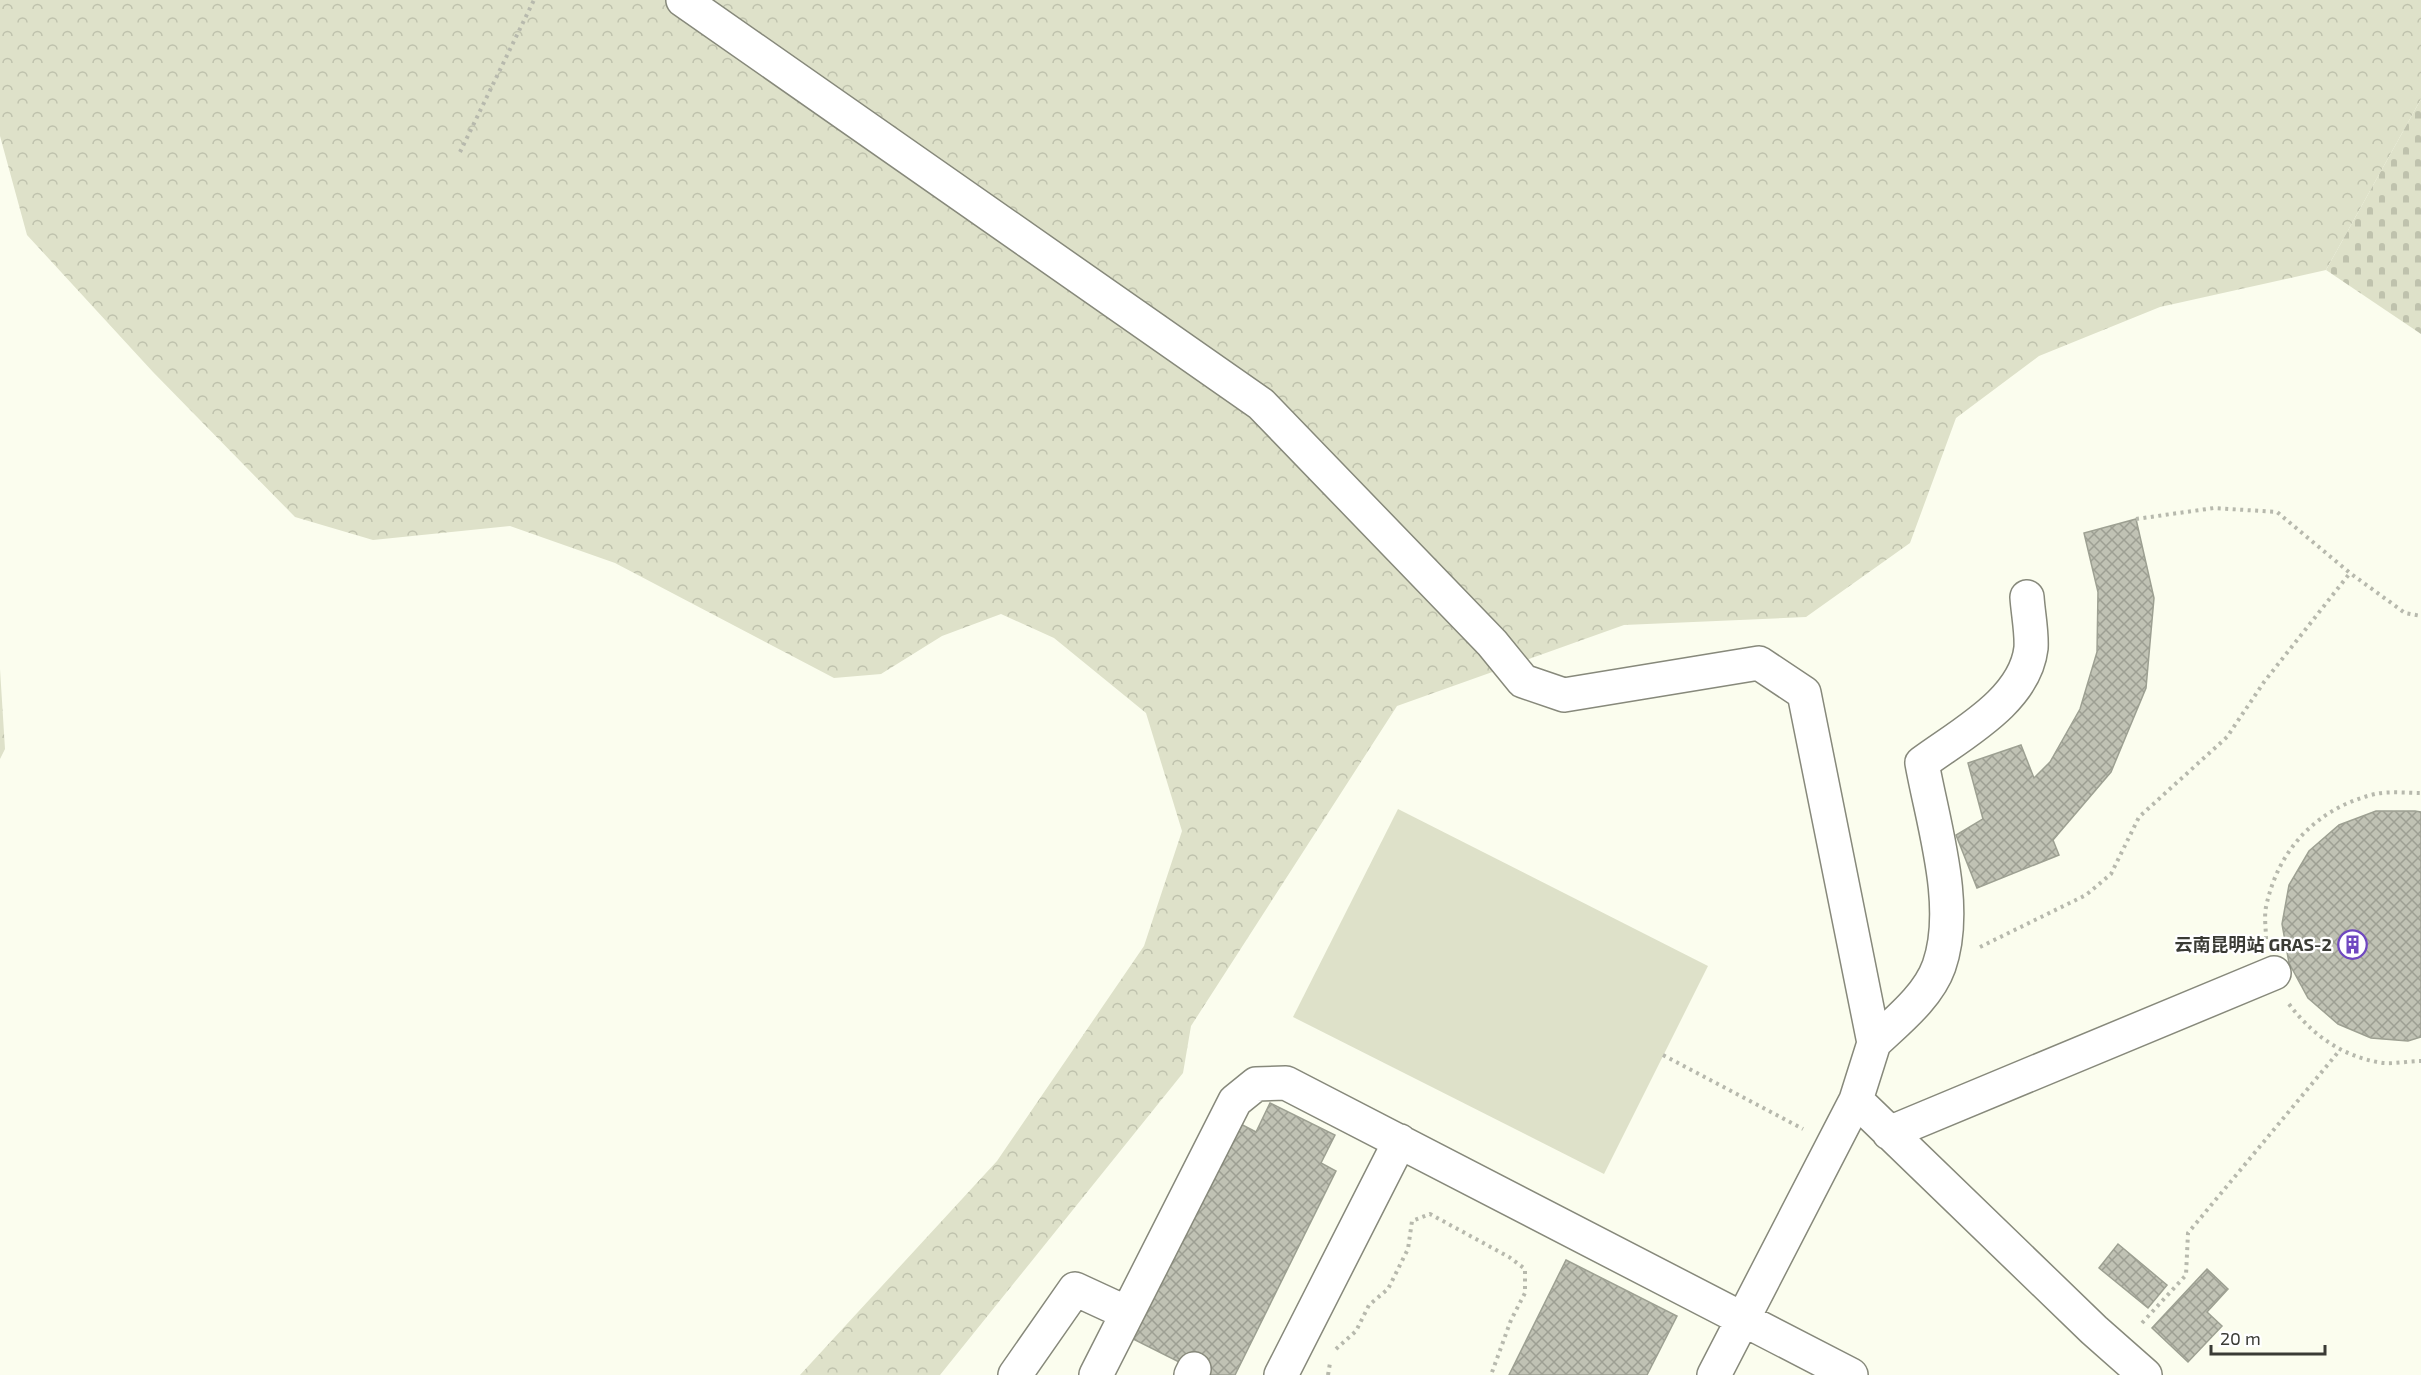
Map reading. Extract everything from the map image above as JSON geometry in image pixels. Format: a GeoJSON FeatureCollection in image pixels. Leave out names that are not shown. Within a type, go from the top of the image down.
{"type":"FeatureCollection","features":[{"type":"Feature","properties":{"kind":"street"},"geometry":{"type":"LineString","coordinates":[[683,0],[1261,404],[1492,643],[1523,681],[1564,695],[1759,663],[1804,693],[1874,1043]]}},
{"type":"Feature","properties":{"kind":"street"},"geometry":{"type":"LineString","coordinates":[[1714,1375],[1856,1100],[1874,1043],[1921,997],[1939,968],[1947,928],[1944,879],[1922,763],[2004,702],[2024,677],[2031,647],[2027,597]]}},
{"type":"Feature","properties":{"kind":"street"},"geometry":{"type":"LineString","coordinates":[[1889,1133],[2274,973]]}},
{"type":"Feature","properties":{"kind":"street"},"geometry":{"type":"LineString","coordinates":[[1095,1375],[1235,1101],[1256,1084],[1286,1083],[1851,1375]]}},
{"type":"Feature","properties":{"kind":"street"},"geometry":{"type":"LineString","coordinates":[[1856,1100],[2117,1351],[2145,1375]]}},
{"type":"Feature","properties":{"kind":"street"},"geometry":{"type":"LineString","coordinates":[[1281,1375],[1400,1141]]}},
{"type":"Feature","properties":{"kind":"street"},"geometry":{"type":"LineString","coordinates":[[1015,1375],[1075,1289],[1127,1313]]}},
{"type":"Feature","properties":{"kind":"path"},"geometry":{"type":"LineString","coordinates":[[460,152],[534,0]]}},
{"type":"Feature","properties":{"kind":"path"},"geometry":{"type":"LineString","coordinates":[[2136,519],[2214,508],[2277,512],[2350,573],[2405,613],[2421,616]]}},
{"type":"Feature","properties":{"kind":"path"},"geometry":{"type":"LineString","coordinates":[[1939,968],[2086,895],[2111,874],[2139,817],[2227,737],[2264,682],[2350,573]]}},
{"type":"Feature","properties":{"kind":"path"},"geometry":{"type":"LineString","coordinates":[[2421,793],[2377,793],[2336,808],[2303,833],[2278,868],[2266,909],[2266,951],[2280,991],[2305,1025],[2340,1050],[2384,1063],[2421,1061]]}},
{"type":"Feature","properties":{"kind":"path"},"geometry":{"type":"LineString","coordinates":[[2117,1351],[2186,1275],[2188,1233],[2340,1050]]}},
{"type":"Feature","properties":{"kind":"path"},"geometry":{"type":"LineString","coordinates":[[1663,1055],[1832,1145]]}},
{"type":"Feature","properties":{"kind":"path"},"geometry":{"type":"LineString","coordinates":[[1328,1375],[1331,1354],[1356,1331],[1369,1305],[1388,1289],[1408,1249],[1412,1221],[1430,1215],[1509,1257],[1525,1269],[1525,1293],[1511,1320],[1491,1375]]}},
{"type":"Feature","properties":{"kind":"green space"},"geometry":{"type":"Polygon","coordinates":[[[0,0],[2421,0],[2421,99],[2326,270],[2160,307],[2039,356],[1956,418],[1910,543],[1806,617],[1624,625],[1397,706],[1191,1026],[1183,1073],[940,1375],[800,1375],[997,1161],[1144,946],[1182,831],[1146,713],[1054,638],[1001,614],[942,636],[881,674],[834,678],[615,563],[510,526],[373,540],[295,517],[153,372],[27,235],[0,136],[0,0]]]}},
{"type":"Feature","properties":{"kind":"green space"},"geometry":{"type":"Polygon","coordinates":[[[2421,99],[2421,334],[2326,270],[2421,99]]]}},
{"type":"Feature","properties":{"kind":"green space"},"geometry":{"type":"Polygon","coordinates":[[[0,669],[5,749],[0,759],[0,669]]]}},
{"type":"Feature","properties":{"kind":"green space"},"geometry":{"type":"Polygon","coordinates":[[[1398,809],[1708,966],[1604,1174],[1293,1017],[1398,809]]]}},
{"type":"Feature","properties":{"kind":"building"},"geometry":{"type":"Polygon","coordinates":[[[2136,519],[2154,598],[2146,688],[2111,772],[2053,840],[2059,855],[1977,888],[1956,835],[1983,819],[1968,763],[2021,745],[2034,778],[2050,762],[2080,709],[2097,652],[2098,592],[2084,533],[2136,519]]]}},
{"type":"Feature","properties":{"kind":"building","name":"云南昆明站 GRAS-2"},"geometry":{"type":"Polygon","coordinates":[[[2376,811],[2421,812],[2421,1037],[2408,1041],[2371,1038],[2338,1024],[2308,998],[2289,963],[2282,924],[2289,885],[2309,851],[2339,825],[2376,811]]]}},
{"type":"Feature","properties":{"kind":"building"},"geometry":{"type":"Polygon","coordinates":[[[1270,1103],[1335,1135],[1321,1163],[1336,1171],[1235,1375],[1205,1375],[1127,1336],[1235,1121],[1256,1132],[1270,1103]]]}},
{"type":"Feature","properties":{"kind":"building"},"geometry":{"type":"Polygon","coordinates":[[[2118,1244],[2167,1285],[2148,1308],[2099,1268],[2118,1244]]]}},
{"type":"Feature","properties":{"kind":"building"},"geometry":{"type":"Polygon","coordinates":[[[1566,1260],[1677,1316],[1647,1375],[1509,1375],[1566,1260]]]}},
{"type":"Feature","properties":{"kind":"building"},"geometry":{"type":"Polygon","coordinates":[[[2207,1269],[2228,1289],[2207,1312],[2222,1326],[2188,1362],[2152,1328],[2207,1269]]]}},
{"type":"Feature","properties":{"kind":"place","name":"云南昆明站 GRAS-2"},"geometry":{"type":"Point","coordinates":[2353,944]}}]}
